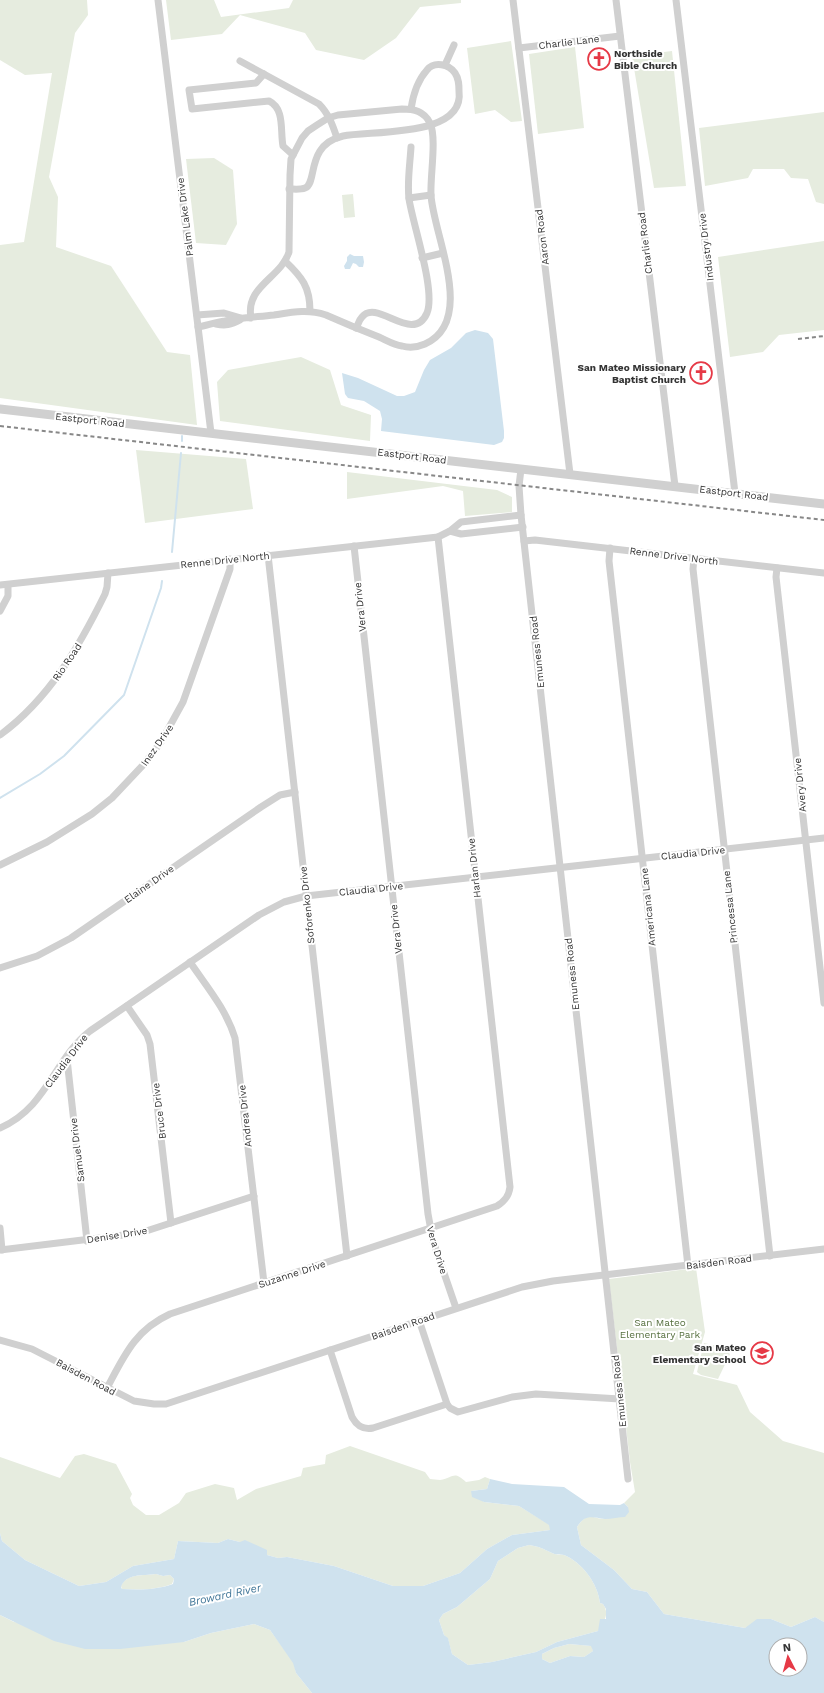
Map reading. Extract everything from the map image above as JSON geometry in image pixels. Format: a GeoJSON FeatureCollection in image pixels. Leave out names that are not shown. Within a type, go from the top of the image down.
{"type":"FeatureCollection","features":[{"type":"Feature","properties":{"kind":"street","name":"Palm Lake Drive"},"geometry":{"type":"LineString","coordinates":[[158,0],[211,433]]}},
{"type":"Feature","properties":{"kind":"street","name":"Aaron Road"},"geometry":{"type":"LineString","coordinates":[[513,0],[570,474]]}},
{"type":"Feature","properties":{"kind":"street","name":"Charlie Road"},"geometry":{"type":"LineString","coordinates":[[616,0],[675,486]]}},
{"type":"Feature","properties":{"kind":"street","name":"Industry Drive"},"geometry":{"type":"LineString","coordinates":[[676,0],[735,493]]}},
{"type":"Feature","properties":{"kind":"street","name":"Charlie Lane"},"geometry":{"type":"LineString","coordinates":[[519,48],[620,36]]}},
{"type":"Feature","properties":{"kind":"street"},"geometry":{"type":"LineString","coordinates":[[445,65],[454,45]]}},
{"type":"Feature","properties":{"kind":"street"},"geometry":{"type":"LineString","coordinates":[[240,61],[319,104],[330,118],[337,138]]}},
{"type":"Feature","properties":{"kind":"street"},"geometry":{"type":"LineString","coordinates":[[289,189],[305,188],[308,186],[311,181],[316,156],[326,145],[337,138],[359,134],[422,128],[448,116],[458,105],[460,98],[458,79],[452,69],[445,65],[435,65],[426,70],[416,88],[411,109]]}},
{"type":"Feature","properties":{"kind":"street"},"geometry":{"type":"LineString","coordinates":[[264,74],[256,83],[189,90],[192,109],[269,101],[278,108],[281,115],[282,146],[293,155]]}},
{"type":"Feature","properties":{"kind":"street"},"geometry":{"type":"LineString","coordinates":[[198,326],[215,324],[224,326],[232,325],[243,319],[310,311],[326,315],[406,347],[420,346],[438,336],[446,323],[450,303],[450,285],[431,195],[433,135],[431,125],[424,114],[411,109],[338,115],[308,131],[297,146],[293,155],[290,170],[289,252],[285,261],[275,274],[257,290],[252,298],[251,318]]}},
{"type":"Feature","properties":{"kind":"street"},"geometry":{"type":"LineString","coordinates":[[356,328],[362,317],[370,312],[379,313],[409,324],[419,322],[426,314],[429,304],[422,258],[409,198],[410,147]]}},
{"type":"Feature","properties":{"kind":"street"},"geometry":{"type":"LineString","coordinates":[[409,198],[431,195]]}},
{"type":"Feature","properties":{"kind":"street"},"geometry":{"type":"LineString","coordinates":[[422,258],[443,253]]}},
{"type":"Feature","properties":{"kind":"street"},"geometry":{"type":"LineString","coordinates":[[285,261],[296,271],[305,285],[308,291],[310,311]]}},
{"type":"Feature","properties":{"kind":"street"},"geometry":{"type":"LineString","coordinates":[[197,315],[224,313],[243,319]]}},
{"type":"Feature","properties":{"kind":"street","name":"Eastport Road"},"geometry":{"type":"LineString","coordinates":[[0,409],[824,504]]}},
{"type":"Feature","properties":{"kind":"street","name":"Emuness Road"},"geometry":{"type":"LineString","coordinates":[[521,469],[519,486],[521,515],[628,1479]]}},
{"type":"Feature","properties":{"kind":"street","name":"Renne Drive North"},"geometry":{"type":"LineString","coordinates":[[0,586],[438,537],[450,531],[461,522],[521,515]]}},
{"type":"Feature","properties":{"kind":"street"},"geometry":{"type":"LineString","coordinates":[[450,531],[462,534],[523,527]]}},
{"type":"Feature","properties":{"kind":"street","name":"Harlan Drive"},"geometry":{"type":"LineString","coordinates":[[438,537],[510,1186],[507,1198]]}},
{"type":"Feature","properties":{"kind":"street","name":"Renne Drive North"},"geometry":{"type":"LineString","coordinates":[[524,541],[535,540],[824,573]]}},
{"type":"Feature","properties":{"kind":"street","name":"Vera Drive"},"geometry":{"type":"LineString","coordinates":[[354,546],[430,1227],[456,1308]]}},
{"type":"Feature","properties":{"kind":"street","name":"Americana Lane"},"geometry":{"type":"LineString","coordinates":[[610,548],[610,568],[688,1266]]}},
{"type":"Feature","properties":{"kind":"street","name":"Soforenko Drive"},"geometry":{"type":"LineString","coordinates":[[268,555],[347,1256]]}},
{"type":"Feature","properties":{"kind":"street","name":"Princessa Lane"},"geometry":{"type":"LineString","coordinates":[[694,558],[693,569],[770,1256]]}},
{"type":"Feature","properties":{"kind":"street","name":"Inez Drive"},"geometry":{"type":"LineString","coordinates":[[0,865],[58,836],[92,814],[112,798],[144,764],[161,742],[183,702],[191,682],[230,569],[230,560]]}},
{"type":"Feature","properties":{"kind":"street","name":"Avery Drive"},"geometry":{"type":"LineString","coordinates":[[777,568],[776,577],[824,1003]]}},
{"type":"Feature","properties":{"kind":"street","name":"Rio Road"},"geometry":{"type":"LineString","coordinates":[[0,735],[40,698],[67,664],[87,632],[105,594],[108,573]]}},
{"type":"Feature","properties":{"kind":"street"},"geometry":{"type":"LineString","coordinates":[[0,611],[8,596],[8,585]]}},
{"type":"Feature","properties":{"kind":"street","name":"Elaine Drive"},"geometry":{"type":"LineString","coordinates":[[0,968],[37,956],[70,938],[261,807],[280,795],[295,792]]}},
{"type":"Feature","properties":{"kind":"street","name":"Claudia Drive"},"geometry":{"type":"LineString","coordinates":[[0,1128],[17,1119],[33,1106],[84,1036],[190,962],[273,907],[284,902],[306,896],[824,838]]}},
{"type":"Feature","properties":{"kind":"street","name":"Andrea Drive"},"geometry":{"type":"LineString","coordinates":[[190,962],[224,1010],[231,1023],[236,1038],[264,1283]]}},
{"type":"Feature","properties":{"kind":"street","name":"Bruce Drive"},"geometry":{"type":"LineString","coordinates":[[127,1006],[147,1035],[150,1044],[171,1223]]}},
{"type":"Feature","properties":{"kind":"street","name":"Samuel Drive"},"geometry":{"type":"LineString","coordinates":[[67,1058],[87,1240]]}},
{"type":"Feature","properties":{"kind":"street","name":"Denise Drive"},"geometry":{"type":"LineString","coordinates":[[1,1250],[140,1233],[254,1196]]}},
{"type":"Feature","properties":{"kind":"street","name":"Suzanne Drive"},"geometry":{"type":"LineString","coordinates":[[107,1388],[128,1349],[140,1333],[150,1325],[170,1314],[497,1206],[507,1198]]}},
{"type":"Feature","properties":{"kind":"street"},"geometry":{"type":"LineString","coordinates":[[0,1228],[1,1250]]}},
{"type":"Feature","properties":{"kind":"street","name":"Baisden Road"},"geometry":{"type":"LineString","coordinates":[[0,1340],[32,1349],[134,1401],[166,1404],[528,1285],[824,1249]]}},
{"type":"Feature","properties":{"kind":"street"},"geometry":{"type":"LineString","coordinates":[[420,1320],[447,1404],[450,1408],[458,1412],[512,1397],[536,1394],[620,1399]]}},
{"type":"Feature","properties":{"kind":"street"},"geometry":{"type":"LineString","coordinates":[[330,1350],[352,1418],[361,1428],[368,1430],[447,1404]]}},
{"type":"Feature","properties":{"kind":"green space"},"geometry":{"type":"Polygon","coordinates":[[[0,0],[87,0],[88,15],[75,33],[49,177],[58,197],[56,247],[111,266],[167,352],[190,355],[197,425],[0,398],[0,245],[24,242],[52,73],[25,75],[0,60],[0,0]]]}},
{"type":"Feature","properties":{"kind":"green space"},"geometry":{"type":"Polygon","coordinates":[[[166,0],[214,0],[221,17],[289,8],[293,0],[461,0],[461,3],[420,7],[396,38],[364,60],[316,50],[305,33],[240,15],[222,34],[171,40],[166,0]]]}},
{"type":"Feature","properties":{"kind":"green space"},"geometry":{"type":"Polygon","coordinates":[[[511,41],[522,121],[511,122],[495,110],[475,114],[467,48],[511,41]]]}},
{"type":"Feature","properties":{"kind":"green space"},"geometry":{"type":"Polygon","coordinates":[[[575,47],[584,128],[538,134],[529,54],[575,47]]]}},
{"type":"Feature","properties":{"kind":"green space"},"geometry":{"type":"Polygon","coordinates":[[[672,51],[686,186],[654,188],[632,56],[672,51]]]}},
{"type":"Feature","properties":{"kind":"green space"},"geometry":{"type":"Polygon","coordinates":[[[824,112],[824,204],[816,202],[808,179],[791,178],[784,169],[753,169],[748,178],[705,186],[699,128],[824,112]]]}},
{"type":"Feature","properties":{"kind":"green space"},"geometry":{"type":"Polygon","coordinates":[[[214,158],[233,170],[237,224],[226,245],[196,243],[186,159],[214,158]]]}},
{"type":"Feature","properties":{"kind":"green space"},"geometry":{"type":"Polygon","coordinates":[[[353,194],[355,217],[344,218],[342,195],[353,194]]]}},
{"type":"Feature","properties":{"kind":"green space"},"geometry":{"type":"Polygon","coordinates":[[[824,241],[824,330],[779,335],[763,352],[730,357],[718,257],[824,241]]]}},
{"type":"Feature","properties":{"kind":"green space"},"geometry":{"type":"Polygon","coordinates":[[[301,357],[330,370],[341,405],[371,415],[370,441],[220,421],[217,382],[228,370],[301,357]]]}},
{"type":"Feature","properties":{"kind":"green space"},"geometry":{"type":"Polygon","coordinates":[[[136,450],[246,459],[253,509],[145,523],[136,450]]]}},
{"type":"Feature","properties":{"kind":"green space"},"geometry":{"type":"Polygon","coordinates":[[[347,472],[497,490],[512,497],[512,512],[465,516],[463,491],[443,486],[347,499],[347,472]]]}},
{"type":"Feature","properties":{"kind":"green space","name":"San Mateo Elementary Park"},"geometry":{"type":"Polygon","coordinates":[[[696,1268],[705,1332],[693,1374],[737,1385],[750,1412],[783,1441],[824,1453],[824,1622],[815,1617],[791,1627],[771,1619],[745,1628],[664,1614],[647,1592],[632,1589],[614,1570],[581,1545],[577,1527],[581,1521],[589,1517],[603,1519],[613,1516],[628,1507],[624,1503],[635,1492],[630,1462],[609,1279],[696,1268]]]}},
{"type":"Feature","properties":{"kind":"green space"},"geometry":{"type":"Polygon","coordinates":[[[704,1343],[721,1347],[730,1354],[718,1379],[701,1375],[697,1372],[704,1343]]]}},
{"type":"Feature","properties":{"kind":"green space"},"geometry":{"type":"Polygon","coordinates":[[[350,1446],[425,1472],[430,1479],[440,1480],[458,1476],[466,1482],[479,1480],[485,1477],[490,1479],[487,1489],[471,1491],[484,1502],[519,1506],[550,1525],[550,1530],[512,1535],[487,1549],[460,1573],[423,1586],[393,1586],[334,1566],[287,1557],[278,1558],[267,1555],[240,1542],[228,1539],[218,1543],[178,1541],[174,1559],[133,1566],[106,1582],[79,1586],[25,1560],[2,1541],[0,1533],[0,1457],[60,1478],[75,1456],[84,1454],[116,1464],[132,1494],[130,1498],[133,1505],[146,1515],[159,1515],[179,1503],[186,1493],[215,1484],[234,1488],[237,1500],[256,1489],[301,1476],[303,1468],[325,1464],[326,1455],[350,1446]]]}},
{"type":"Feature","properties":{"kind":"green space"},"geometry":{"type":"Polygon","coordinates":[[[529,1545],[536,1546],[555,1554],[564,1555],[571,1558],[583,1568],[596,1588],[600,1603],[603,1604],[605,1608],[606,1615],[604,1621],[598,1631],[557,1642],[536,1652],[492,1662],[468,1665],[452,1654],[448,1639],[444,1635],[439,1620],[443,1614],[457,1607],[490,1579],[498,1561],[518,1548],[529,1545]]]}},
{"type":"Feature","properties":{"kind":"green space"},"geometry":{"type":"Polygon","coordinates":[[[156,1574],[163,1576],[170,1575],[174,1579],[172,1584],[147,1589],[122,1589],[121,1586],[124,1582],[131,1577],[156,1574]]]}},
{"type":"Feature","properties":{"kind":"green space"},"geometry":{"type":"Polygon","coordinates":[[[0,1615],[14,1622],[184,1642],[211,1633],[254,1624],[270,1630],[294,1663],[296,1673],[312,1693],[0,1693],[0,1615]]]}},
{"type":"Feature","properties":{"kind":"green space"},"geometry":{"type":"Polygon","coordinates":[[[569,1644],[592,1646],[593,1651],[584,1657],[570,1656],[550,1663],[542,1659],[542,1654],[554,1648],[569,1644]]]}},
{"type":"Feature","properties":{"kind":"water"},"geometry":{"type":"Polygon","coordinates":[[[350,254],[354,256],[363,256],[363,267],[359,267],[353,263],[350,269],[345,269],[344,266],[347,261],[347,257],[350,254]]]}},
{"type":"Feature","properties":{"kind":"water"},"geometry":{"type":"Polygon","coordinates":[[[475,330],[488,333],[493,339],[504,431],[504,438],[502,442],[494,445],[381,431],[382,419],[380,411],[364,401],[348,398],[345,394],[342,373],[358,378],[397,396],[404,396],[415,392],[430,360],[451,348],[466,333],[475,330]]]}},
{"type":"Feature","properties":{"kind":"water","name":"Broward River"},"geometry":{"type":"Polygon","coordinates":[[[490,1479],[512,1484],[564,1487],[589,1504],[620,1505],[624,1503],[628,1507],[629,1512],[625,1517],[605,1519],[589,1517],[583,1520],[577,1527],[581,1545],[614,1570],[632,1589],[647,1592],[664,1614],[745,1628],[757,1619],[771,1619],[791,1627],[815,1617],[824,1622],[824,1693],[312,1693],[296,1673],[293,1663],[270,1630],[254,1624],[211,1633],[184,1642],[120,1649],[85,1649],[54,1641],[0,1615],[0,1533],[2,1541],[25,1560],[79,1586],[106,1582],[133,1566],[174,1559],[178,1541],[218,1543],[228,1539],[240,1542],[245,1540],[267,1550],[267,1555],[278,1558],[287,1557],[334,1566],[393,1586],[423,1586],[460,1573],[487,1549],[512,1535],[550,1530],[549,1525],[519,1506],[484,1502],[472,1497],[471,1491],[487,1489],[490,1479]],[[529,1545],[518,1548],[498,1561],[490,1579],[457,1607],[443,1614],[439,1620],[444,1635],[448,1638],[452,1654],[468,1665],[492,1662],[536,1652],[557,1642],[598,1631],[600,1619],[606,1619],[606,1609],[603,1604],[600,1603],[596,1588],[583,1568],[571,1558],[564,1555],[553,1554],[536,1546],[529,1545]],[[156,1574],[131,1577],[123,1583],[121,1587],[122,1589],[148,1589],[173,1584],[174,1579],[170,1575],[163,1576],[156,1574]],[[569,1644],[554,1648],[542,1654],[542,1659],[550,1663],[570,1656],[584,1657],[593,1651],[591,1646],[569,1644]]]}},
{"type":"Feature","properties":{"kind":"waterway"},"geometry":{"type":"LineString","coordinates":[[182,436],[182,441]]}},
{"type":"Feature","properties":{"kind":"waterway"},"geometry":{"type":"LineString","coordinates":[[172,552],[181,453]]}},
{"type":"Feature","properties":{"kind":"waterway"},"geometry":{"type":"LineString","coordinates":[[0,798],[40,774],[64,756],[124,695],[161,588],[162,581]]}},
{"type":"Feature","properties":{"kind":"railway"},"geometry":{"type":"LineString","coordinates":[[798,339],[824,336]]}},
{"type":"Feature","properties":{"kind":"railway"},"geometry":{"type":"LineString","coordinates":[[0,426],[824,520]]}},
{"type":"Feature","properties":{"kind":"place","name":"Northside Bible Church"},"geometry":{"type":"Point","coordinates":[599,59]}},
{"type":"Feature","properties":{"kind":"place","name":"San Mateo Missionary Baptist Church"},"geometry":{"type":"Point","coordinates":[701,373]}},
{"type":"Feature","properties":{"kind":"place","name":"San Mateo Elementary School"},"geometry":{"type":"Point","coordinates":[762,1353]}}]}
